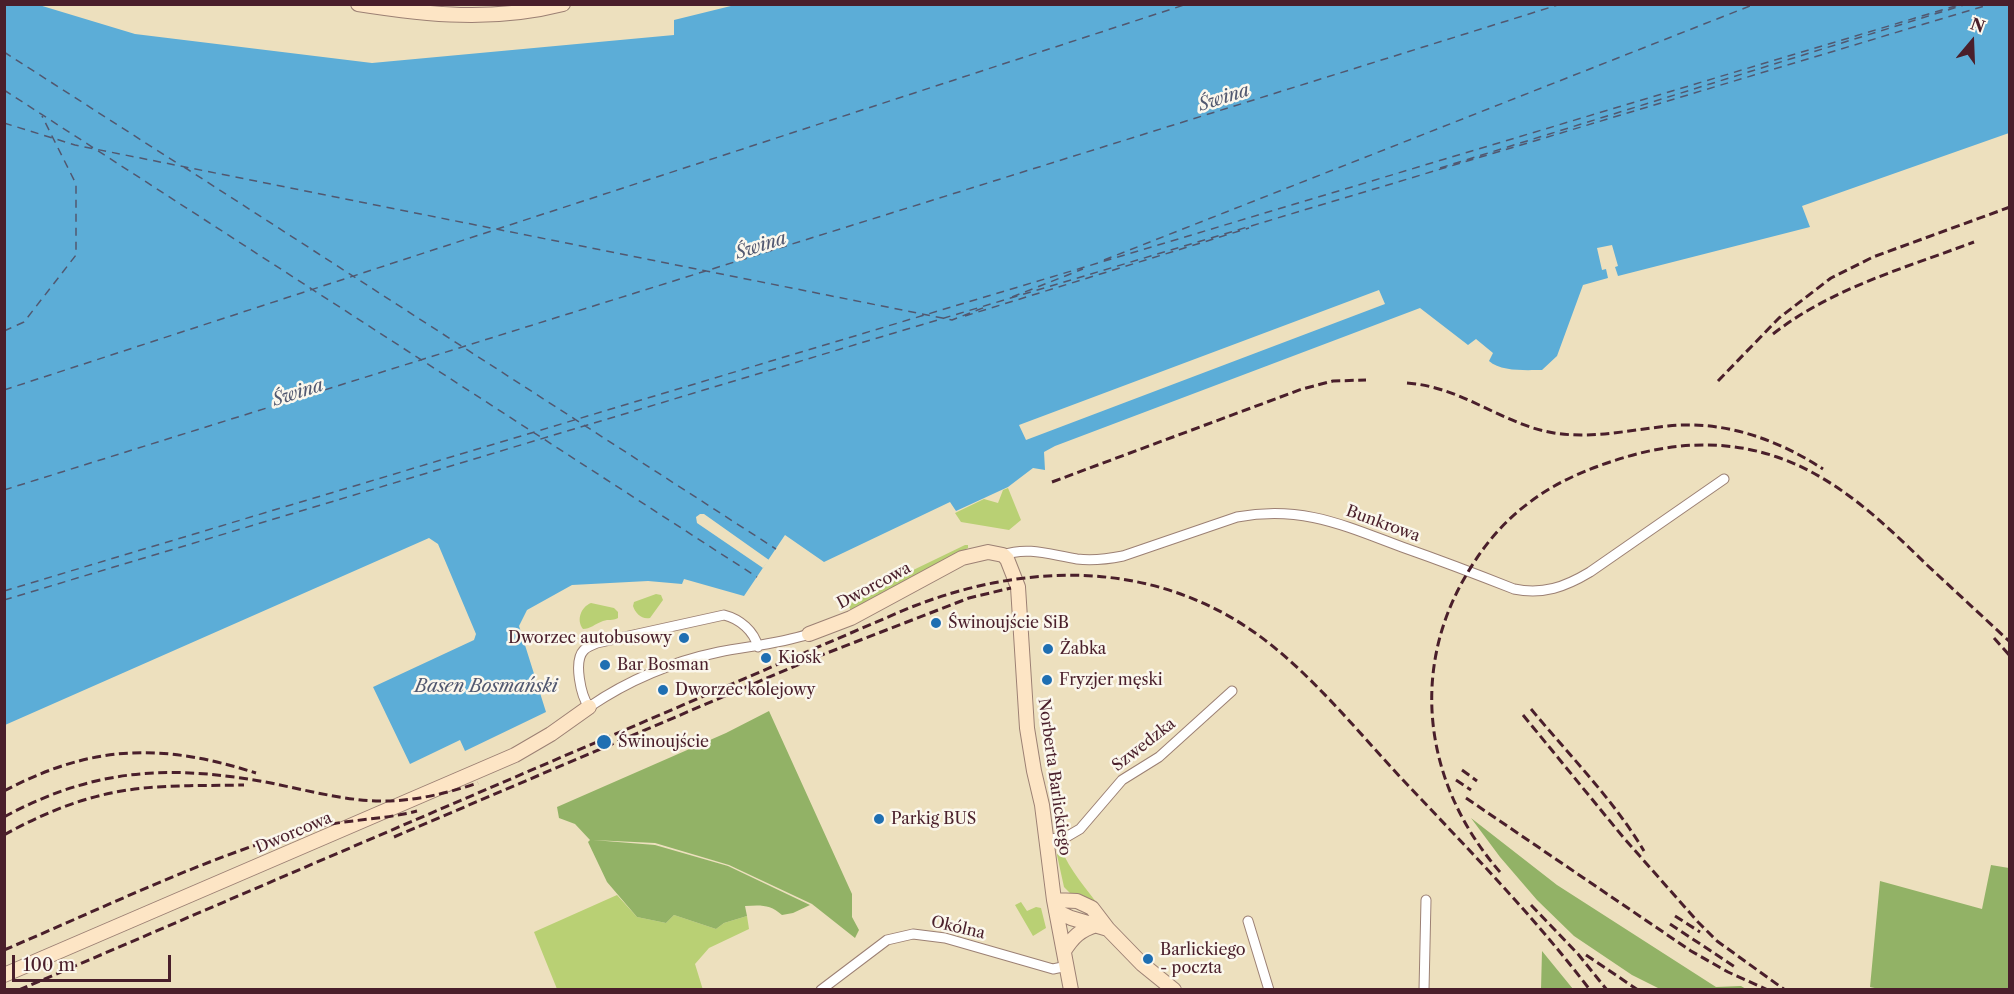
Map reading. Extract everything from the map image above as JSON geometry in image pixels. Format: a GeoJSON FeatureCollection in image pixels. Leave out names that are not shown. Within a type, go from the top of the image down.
{"type":"FeatureCollection","features":[{"type":"Feature","properties":{"kind":"street"},"geometry":{"type":"LineString","coordinates":[[358,4],[416,13],[458,16],[563,4]]}},
{"type":"Feature","properties":{"kind":"street","name":"Bunkrowa"},"geometry":{"type":"LineString","coordinates":[[1003,555],[1033,550],[1076,559],[1105,560],[1237,517],[1252,514],[1299,514],[1333,522],[1514,589],[1547,591],[1569,584],[1590,572],[1724,479]]}},
{"type":"Feature","properties":{"kind":"street","name":"Dworcowa"},"geometry":{"type":"LineString","coordinates":[[4,975],[515,755],[551,734],[612,692],[652,671],[704,656],[759,647],[809,634],[850,618],[962,558],[988,552],[1003,555]]}},
{"type":"Feature","properties":{"kind":"street","name":"Norberta Barlickiego"},"geometry":{"type":"LineString","coordinates":[[1003,555],[1011,566],[1018,586],[1027,728],[1042,805],[1055,906],[1071,990]]}},
{"type":"Feature","properties":{"kind":"street"},"geometry":{"type":"LineString","coordinates":[[589,707],[582,690],[580,658],[585,648],[597,643],[724,615],[740,621],[757,639],[759,647]]}},
{"type":"Feature","properties":{"kind":"street","name":"Szwedzka"},"geometry":{"type":"LineString","coordinates":[[1046,840],[1068,836],[1080,829],[1122,780],[1159,757],[1232,692]]}},
{"type":"Feature","properties":{"kind":"street"},"geometry":{"type":"LineString","coordinates":[[1055,906],[1068,900],[1084,903],[1092,908],[1102,927],[1174,990]]}},
{"type":"Feature","properties":{"kind":"street"},"geometry":{"type":"LineString","coordinates":[[1424,990],[1426,900]]}},
{"type":"Feature","properties":{"kind":"street"},"geometry":{"type":"LineString","coordinates":[[1248,921],[1269,990]]}},
{"type":"Feature","properties":{"kind":"street"},"geometry":{"type":"LineString","coordinates":[[1064,951],[1077,933],[1085,928],[1102,927]]}},
{"type":"Feature","properties":{"kind":"street","name":"Okólna"},"geometry":{"type":"LineString","coordinates":[[821,990],[887,940],[913,934],[945,938],[1053,969],[1066,966]]}},
{"type":"Feature","properties":{"kind":"green space"},"geometry":{"type":"Polygon","coordinates":[[[1008,488],[1021,520],[1009,530],[961,522],[955,513],[984,499],[998,503],[1003,490],[1008,488]]]}},
{"type":"Feature","properties":{"kind":"green space"},"geometry":{"type":"Polygon","coordinates":[[[968,545],[968,548],[851,611],[847,602],[968,545]]]}},
{"type":"Feature","properties":{"kind":"green space"},"geometry":{"type":"Polygon","coordinates":[[[656,594],[661,595],[663,600],[650,618],[639,615],[634,609],[634,602],[656,594]]]}},
{"type":"Feature","properties":{"kind":"green space"},"geometry":{"type":"Polygon","coordinates":[[[591,603],[614,608],[618,612],[618,618],[583,629],[580,622],[581,614],[591,603]]]}},
{"type":"Feature","properties":{"kind":"green space"},"geometry":{"type":"Polygon","coordinates":[[[769,711],[852,894],[852,917],[859,930],[855,938],[812,904],[729,865],[655,843],[593,840],[655,845],[728,866],[810,905],[793,913],[782,915],[769,907],[745,906],[747,916],[724,923],[716,929],[674,915],[666,923],[637,917],[607,882],[588,842],[590,840],[575,824],[559,818],[557,807],[726,733],[769,711]]]}},
{"type":"Feature","properties":{"kind":"green space"},"geometry":{"type":"Polygon","coordinates":[[[1471,818],[1557,885],[1716,987],[1741,986],[1746,989],[1660,989],[1632,975],[1574,936],[1537,900],[1500,857],[1471,818]]]}},
{"type":"Feature","properties":{"kind":"green space"},"geometry":{"type":"Polygon","coordinates":[[[1061,848],[1074,872],[1101,909],[1088,899],[1071,894],[1064,887],[1057,855],[1061,848]]]}},
{"type":"Feature","properties":{"kind":"green space"},"geometry":{"type":"Polygon","coordinates":[[[1991,865],[2009,868],[2009,989],[1884,990],[1870,987],[1880,881],[1982,909],[1991,865]]]}},
{"type":"Feature","properties":{"kind":"green space"},"geometry":{"type":"Polygon","coordinates":[[[617,895],[637,917],[666,923],[674,915],[716,929],[724,923],[747,916],[749,929],[709,948],[695,964],[703,990],[557,989],[534,932],[617,895]]]}},
{"type":"Feature","properties":{"kind":"green space"},"geometry":{"type":"Polygon","coordinates":[[[1021,902],[1027,911],[1036,907],[1041,908],[1046,928],[1033,936],[1015,905],[1021,902]]]}},
{"type":"Feature","properties":{"kind":"green space"},"geometry":{"type":"Polygon","coordinates":[[[1542,951],[1573,989],[1541,989],[1542,951]]]}},
{"type":"Feature","properties":{"kind":"water"},"geometry":{"type":"Polygon","coordinates":[[[739,4],[758,6],[766,4],[2009,5],[2009,133],[1802,206],[1810,227],[1618,276],[1615,267],[1618,266],[1612,245],[1597,248],[1602,270],[1606,269],[1608,278],[1583,285],[1557,356],[1542,370],[1514,370],[1494,365],[1489,361],[1493,353],[1476,339],[1468,345],[1420,308],[1055,446],[1044,452],[1045,470],[1033,468],[1008,487],[956,511],[950,502],[824,562],[785,535],[744,596],[684,579],[682,584],[648,581],[572,585],[527,610],[519,626],[546,712],[465,751],[460,740],[410,764],[373,687],[474,640],[476,634],[438,544],[429,538],[5,725],[4,5],[39,5],[135,34],[372,63],[674,35],[674,20],[739,4]]]}},
{"type":"Feature","properties":{"kind":"pier"},"geometry":{"type":"Polygon","coordinates":[[[1379,290],[1385,304],[1026,440],[1019,425],[1379,290]]]}},
{"type":"Feature","properties":{"kind":"pier"},"geometry":{"type":"Polygon","coordinates":[[[704,514],[769,560],[763,568],[697,523],[696,517],[704,514]]]}},
{"type":"Feature","properties":{"kind":"ferry route"},"geometry":{"type":"LineString","coordinates":[[4,390],[1187,4]]}},
{"type":"Feature","properties":{"kind":"ferry route"},"geometry":{"type":"LineString","coordinates":[[4,490],[1561,4]]}},
{"type":"Feature","properties":{"kind":"ferry route"},"geometry":{"type":"LineString","coordinates":[[1104,260],[1755,4]]}},
{"type":"Feature","properties":{"kind":"ferry route"},"geometry":{"type":"LineString","coordinates":[[4,591],[1962,4]]}},
{"type":"Feature","properties":{"kind":"ferry route"},"geometry":{"type":"LineString","coordinates":[[1440,168],[1967,4]]}},
{"type":"Feature","properties":{"kind":"ferry route"},"geometry":{"type":"LineString","coordinates":[[4,600],[1991,4]]}},
{"type":"Feature","properties":{"kind":"ferry route"},"geometry":{"type":"LineString","coordinates":[[4,52],[180,165]]}},
{"type":"Feature","properties":{"kind":"ferry route"},"geometry":{"type":"LineString","coordinates":[[4,90],[757,577]]}},
{"type":"Feature","properties":{"kind":"ferry route"},"geometry":{"type":"LineString","coordinates":[[4,331],[24,322],[76,255],[76,184],[42,116]]}},
{"type":"Feature","properties":{"kind":"ferry route"},"geometry":{"type":"LineString","coordinates":[[4,123],[75,145],[952,320],[988,306]]}},
{"type":"Feature","properties":{"kind":"ferry route"},"geometry":{"type":"LineString","coordinates":[[184,167],[776,549]]}},
{"type":"Feature","properties":{"kind":"ferry route"},"geometry":{"type":"LineString","coordinates":[[965,316],[1249,228]]}},
{"type":"Feature","properties":{"kind":"ferry route"},"geometry":{"type":"LineString","coordinates":[[1012,297],[1083,269]]}},
{"type":"Feature","properties":{"kind":"railway"},"geometry":{"type":"LineString","coordinates":[[1718,381],[1779,318],[1831,278],[1873,257],[2010,207]]}},
{"type":"Feature","properties":{"kind":"railway"},"geometry":{"type":"LineString","coordinates":[[1773,334],[1820,304],[1870,280],[1974,242]]}},
{"type":"Feature","properties":{"kind":"railway"},"geometry":{"type":"LineString","coordinates":[[1052,482],[1302,389],[1333,381],[1366,380]]}},
{"type":"Feature","properties":{"kind":"railway"},"geometry":{"type":"LineString","coordinates":[[1407,383],[1446,391],[1517,422],[1554,433],[1582,435],[1689,425],[1729,429],[1787,449],[1823,469]]}},
{"type":"Feature","properties":{"kind":"railway"},"geometry":{"type":"LineString","coordinates":[[1500,872],[1475,838],[1455,803],[1441,765],[1433,727],[1432,688],[1437,649],[1449,610],[1468,572],[1488,543],[1503,525],[1530,502],[1559,483],[1580,473],[1633,455],[1695,445],[1736,447],[1777,457],[1819,476],[1858,502],[2010,642]]}},
{"type":"Feature","properties":{"kind":"railway"},"geometry":{"type":"LineString","coordinates":[[19,990],[909,608],[955,592],[1001,581],[1048,576],[1095,576],[1141,583],[1185,596],[1229,616],[1270,644],[1322,692],[1475,857],[1546,935],[1590,990]]}},
{"type":"Feature","properties":{"kind":"railway"},"geometry":{"type":"LineString","coordinates":[[394,837],[814,658],[969,598],[1011,588]]}},
{"type":"Feature","properties":{"kind":"railway"},"geometry":{"type":"LineString","coordinates":[[1994,638],[2010,656]]}},
{"type":"Feature","properties":{"kind":"railway"},"geometry":{"type":"LineString","coordinates":[[1531,709],[1605,795],[1644,851]]}},
{"type":"Feature","properties":{"kind":"railway"},"geometry":{"type":"LineString","coordinates":[[1523,715],[1623,837],[1698,922],[1717,941],[1785,990]]}},
{"type":"Feature","properties":{"kind":"railway"},"geometry":{"type":"LineString","coordinates":[[4,791],[68,764],[128,753],[158,753],[189,757],[222,763],[256,773]]}},
{"type":"Feature","properties":{"kind":"railway"},"geometry":{"type":"LineString","coordinates":[[1462,770],[1477,781]]}},
{"type":"Feature","properties":{"kind":"railway"},"geometry":{"type":"LineString","coordinates":[[4,817],[33,802],[91,782],[148,773],[209,774],[376,801],[428,796],[478,783]]}},
{"type":"Feature","properties":{"kind":"railway"},"geometry":{"type":"LineString","coordinates":[[1456,780],[1471,790]]}},
{"type":"Feature","properties":{"kind":"railway"},"geometry":{"type":"LineString","coordinates":[[4,835],[56,810],[111,793],[160,787],[244,785]]}},
{"type":"Feature","properties":{"kind":"railway"},"geometry":{"type":"LineString","coordinates":[[1466,798],[1691,951],[1728,972],[1768,990]]}},
{"type":"Feature","properties":{"kind":"railway"},"geometry":{"type":"LineString","coordinates":[[4,950],[151,886],[263,843],[315,827],[417,811]]}},
{"type":"Feature","properties":{"kind":"railway"},"geometry":{"type":"LineString","coordinates":[[1531,905],[1578,954],[1607,990]]}},
{"type":"Feature","properties":{"kind":"railway"},"geometry":{"type":"LineString","coordinates":[[1675,916],[1700,932]]}},
{"type":"Feature","properties":{"kind":"railway"},"geometry":{"type":"LineString","coordinates":[[1670,924],[1735,967]]}},
{"type":"Feature","properties":{"kind":"railway"},"geometry":{"type":"LineString","coordinates":[[1586,955],[1638,990]]}},
{"type":"Feature","properties":{"kind":"place","name":"Świnoujście SiB"},"geometry":{"type":"Point","coordinates":[936,623]}},
{"type":"Feature","properties":{"kind":"place","name":"Dworzec autobusowy"},"geometry":{"type":"Point","coordinates":[684,638]}},
{"type":"Feature","properties":{"kind":"place","name":"Żabka"},"geometry":{"type":"Point","coordinates":[1048,649]}},
{"type":"Feature","properties":{"kind":"place","name":"Kiosk"},"geometry":{"type":"Point","coordinates":[766,658]}},
{"type":"Feature","properties":{"kind":"place","name":"Bar Bosman"},"geometry":{"type":"Point","coordinates":[605,665]}},
{"type":"Feature","properties":{"kind":"place","name":"Fryzjer męski"},"geometry":{"type":"Point","coordinates":[1047,680]}},
{"type":"Feature","properties":{"kind":"place","name":"Dworzec kolejowy"},"geometry":{"type":"Point","coordinates":[663,690]}},
{"type":"Feature","properties":{"kind":"place","name":"Świnoujście"},"geometry":{"type":"Point","coordinates":[604,742]}},
{"type":"Feature","properties":{"kind":"place","name":"Parkig BUS"},"geometry":{"type":"Point","coordinates":[879,819]}},
{"type":"Feature","properties":{"kind":"place","name":"Barlickiego - poczta"},"geometry":{"type":"Point","coordinates":[1148,959]}},
{"type":"Feature","properties":{"kind":"water label","name":"Świna"},"geometry":{"type":"Point","coordinates":[1224,98]}},
{"type":"Feature","properties":{"kind":"water label","name":"Świna"},"geometry":{"type":"Point","coordinates":[761,246]}},
{"type":"Feature","properties":{"kind":"water label","name":"Świna"},"geometry":{"type":"Point","coordinates":[298,393]}},
{"type":"Feature","properties":{"kind":"water label","name":"Basen Bosmański"},"geometry":{"type":"Point","coordinates":[486,687]}}]}
